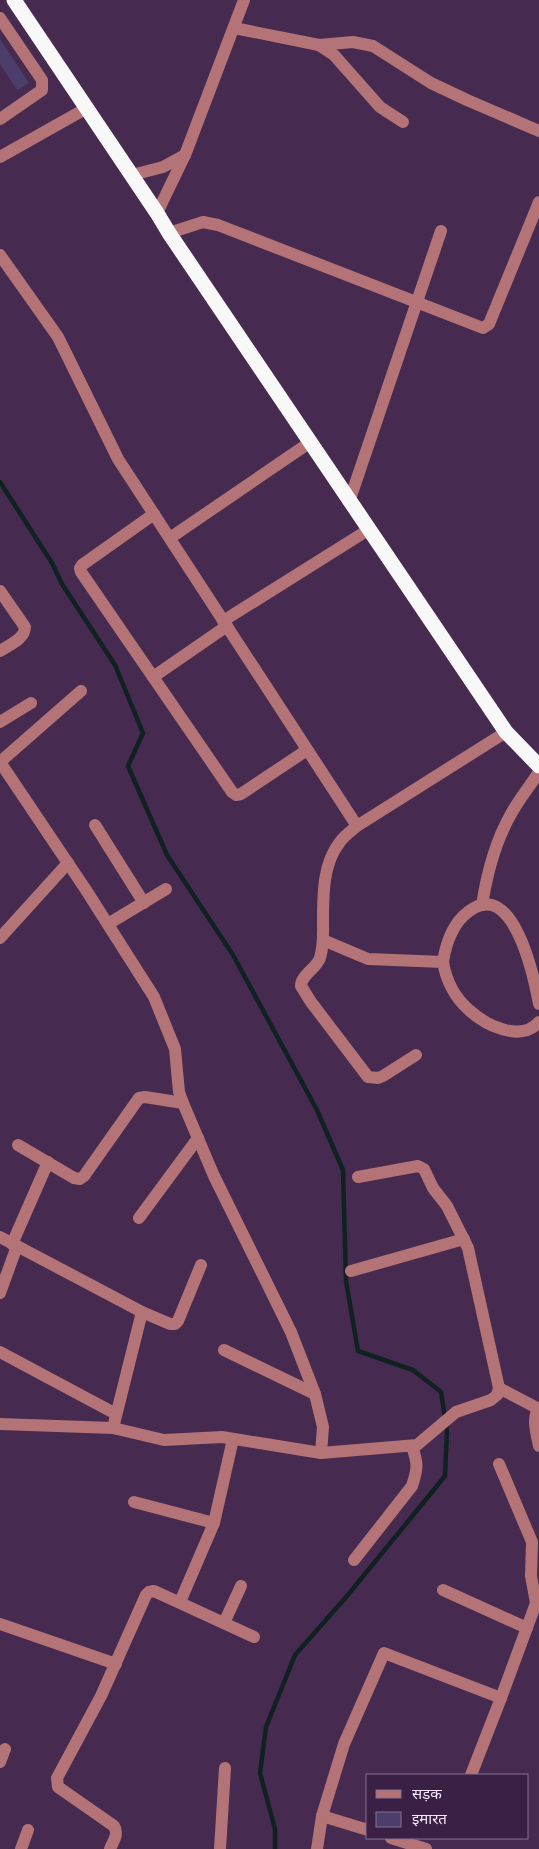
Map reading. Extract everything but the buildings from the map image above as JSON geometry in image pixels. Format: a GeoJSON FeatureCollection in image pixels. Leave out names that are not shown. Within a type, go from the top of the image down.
{"type":"FeatureCollection","features":[{"type":"Feature","properties":{"kind":"highway"},"geometry":{"type":"LineString","coordinates":[[14,0],[157,212],[168,233],[506,732],[539,766]]}},
{"type":"Feature","properties":{"kind":"street"},"geometry":{"type":"LineString","coordinates":[[157,212],[185,155],[244,0]]}},
{"type":"Feature","properties":{"kind":"street"},"geometry":{"type":"LineString","coordinates":[[0,18],[43,83],[42,90],[0,119]]}},
{"type":"Feature","properties":{"kind":"street"},"geometry":{"type":"LineString","coordinates":[[234,28],[319,45],[353,42],[373,46],[392,56],[431,83],[539,130]]}},
{"type":"Feature","properties":{"kind":"street"},"geometry":{"type":"LineString","coordinates":[[319,45],[334,55],[380,107],[403,122]]}},
{"type":"Feature","properties":{"kind":"street"},"geometry":{"type":"LineString","coordinates":[[0,157],[87,108]]}},
{"type":"Feature","properties":{"kind":"street"},"geometry":{"type":"LineString","coordinates":[[132,175],[163,167],[185,155]]}},
{"type":"Feature","properties":{"kind":"street"},"geometry":{"type":"LineString","coordinates":[[168,233],[203,222],[218,225],[483,328],[487,326],[539,202]]}},
{"type":"Feature","properties":{"kind":"street"},"geometry":{"type":"LineString","coordinates":[[349,502],[441,231]]}},
{"type":"Feature","properties":{"kind":"street"},"geometry":{"type":"LineString","coordinates":[[0,255],[58,337],[118,459],[357,826]]}},
{"type":"Feature","properties":{"kind":"street"},"geometry":{"type":"LineString","coordinates":[[170,538],[310,443]]}},
{"type":"Feature","properties":{"kind":"street"},"geometry":{"type":"LineString","coordinates":[[154,514],[80,568],[81,572],[232,792],[236,795],[241,794],[307,750]]}},
{"type":"Feature","properties":{"kind":"street"},"geometry":{"type":"LineString","coordinates":[[153,677],[225,623],[368,530]]}},
{"type":"Feature","properties":{"kind":"street"},"geometry":{"type":"LineString","coordinates":[[0,591],[24,627],[25,632],[0,651]]}},
{"type":"Feature","properties":{"kind":"street"},"geometry":{"type":"LineString","coordinates":[[81,691],[0,762],[68,862],[154,997],[175,1049],[179,1092],[183,1103],[214,1176],[292,1332],[315,1394],[324,1427],[321,1453]]}},
{"type":"Feature","properties":{"kind":"street"},"geometry":{"type":"LineString","coordinates":[[0,722],[31,703]]}},
{"type":"Feature","properties":{"kind":"street"},"geometry":{"type":"LineString","coordinates":[[416,1054],[383,1076],[378,1078],[368,1077],[301,986],[302,980],[320,958],[323,940],[323,895],[328,864],[340,842],[357,826],[506,732]]}},
{"type":"Feature","properties":{"kind":"street"},"geometry":{"type":"LineString","coordinates":[[482,905],[486,882],[501,835],[512,813],[539,772]]}},
{"type":"Feature","properties":{"kind":"street"},"geometry":{"type":"LineString","coordinates":[[95,825],[144,903]]}},
{"type":"Feature","properties":{"kind":"street"},"geometry":{"type":"LineString","coordinates":[[0,938],[68,862]]}},
{"type":"Feature","properties":{"kind":"street"},"geometry":{"type":"LineString","coordinates":[[108,924],[166,889]]}},
{"type":"Feature","properties":{"kind":"street"},"geometry":{"type":"LineString","coordinates":[[539,1004],[527,953],[517,929],[501,910],[492,906],[482,905],[474,907],[458,922],[445,947],[443,962],[449,982],[468,1010],[483,1020],[510,1031],[530,1029],[539,1023]]}},
{"type":"Feature","properties":{"kind":"street"},"geometry":{"type":"LineString","coordinates":[[323,940],[368,958],[443,962]]}},
{"type":"Feature","properties":{"kind":"street"},"geometry":{"type":"LineString","coordinates":[[18,1145],[74,1178],[80,1179],[139,1098],[145,1097],[183,1103]]}},
{"type":"Feature","properties":{"kind":"street"},"geometry":{"type":"LineString","coordinates":[[139,1218],[198,1138]]}},
{"type":"Feature","properties":{"kind":"street"},"geometry":{"type":"LineString","coordinates":[[0,1293],[14,1245],[48,1162]]}},
{"type":"Feature","properties":{"kind":"street"},"geometry":{"type":"LineString","coordinates":[[0,1424],[113,1428],[164,1440],[222,1437],[321,1453],[415,1445],[456,1412],[491,1400],[497,1395],[500,1388],[470,1258],[464,1239],[447,1206],[433,1188],[424,1169],[418,1166],[358,1177]]}},
{"type":"Feature","properties":{"kind":"street"},"geometry":{"type":"LineString","coordinates":[[0,1237],[142,1312],[170,1324],[175,1324],[178,1321],[201,1265]]}},
{"type":"Feature","properties":{"kind":"street"},"geometry":{"type":"LineString","coordinates":[[351,1271],[464,1239]]}},
{"type":"Feature","properties":{"kind":"street"},"geometry":{"type":"LineString","coordinates":[[113,1428],[142,1312]]}},
{"type":"Feature","properties":{"kind":"street"},"geometry":{"type":"LineString","coordinates":[[224,1350],[315,1394]]}},
{"type":"Feature","properties":{"kind":"street"},"geometry":{"type":"LineString","coordinates":[[0,1352],[116,1414]]}},
{"type":"Feature","properties":{"kind":"street"},"geometry":{"type":"LineString","coordinates":[[500,1388],[539,1409],[535,1413],[539,1446]]}},
{"type":"Feature","properties":{"kind":"street"},"geometry":{"type":"LineString","coordinates":[[180,1602],[214,1523],[233,1439]]}},
{"type":"Feature","properties":{"kind":"street"},"geometry":{"type":"LineString","coordinates":[[354,1560],[412,1486],[418,1461],[415,1445]]}},
{"type":"Feature","properties":{"kind":"street"},"geometry":{"type":"LineString","coordinates":[[471,1774],[538,1603],[532,1576],[532,1542],[499,1464]]}},
{"type":"Feature","properties":{"kind":"street"},"geometry":{"type":"LineString","coordinates":[[134,1502],[214,1523]]}},
{"type":"Feature","properties":{"kind":"street"},"geometry":{"type":"LineString","coordinates":[[224,1623],[241,1586]]}},
{"type":"Feature","properties":{"kind":"street"},"geometry":{"type":"LineString","coordinates":[[443,1590],[527,1628]]}},
{"type":"Feature","properties":{"kind":"street"},"geometry":{"type":"LineString","coordinates":[[110,1849],[116,1836],[114,1826],[58,1787],[56,1782],[101,1696],[149,1592],[154,1591],[254,1636]]}},
{"type":"Feature","properties":{"kind":"street"},"geometry":{"type":"LineString","coordinates":[[0,1624],[116,1664]]}},
{"type":"Feature","properties":{"kind":"street"},"geometry":{"type":"LineString","coordinates":[[317,1849],[322,1816],[344,1744],[384,1653],[501,1698]]}},
{"type":"Feature","properties":{"kind":"street"},"geometry":{"type":"LineString","coordinates":[[0,1762],[5,1749]]}},
{"type":"Feature","properties":{"kind":"street"},"geometry":{"type":"LineString","coordinates":[[220,1849],[225,1768]]}},
{"type":"Feature","properties":{"kind":"street"},"geometry":{"type":"LineString","coordinates":[[322,1816],[366,1829]]}},
{"type":"Feature","properties":{"kind":"street"},"geometry":{"type":"LineString","coordinates":[[21,1849],[28,1830]]}},
{"type":"Feature","properties":{"kind":"street"},"geometry":{"type":"LineString","coordinates":[[394,1839],[426,1849]]}},
{"type":"Feature","properties":{"kind":"waterway"},"geometry":{"type":"LineString","coordinates":[[0,482],[52,563],[62,584],[115,665],[143,733],[128,766],[167,855],[233,955],[317,1110],[343,1170],[346,1281],[358,1351],[413,1370],[441,1392],[447,1431],[445,1476],[347,1596],[295,1655],[266,1727],[260,1773],[275,1829],[275,1849]]}}]}
